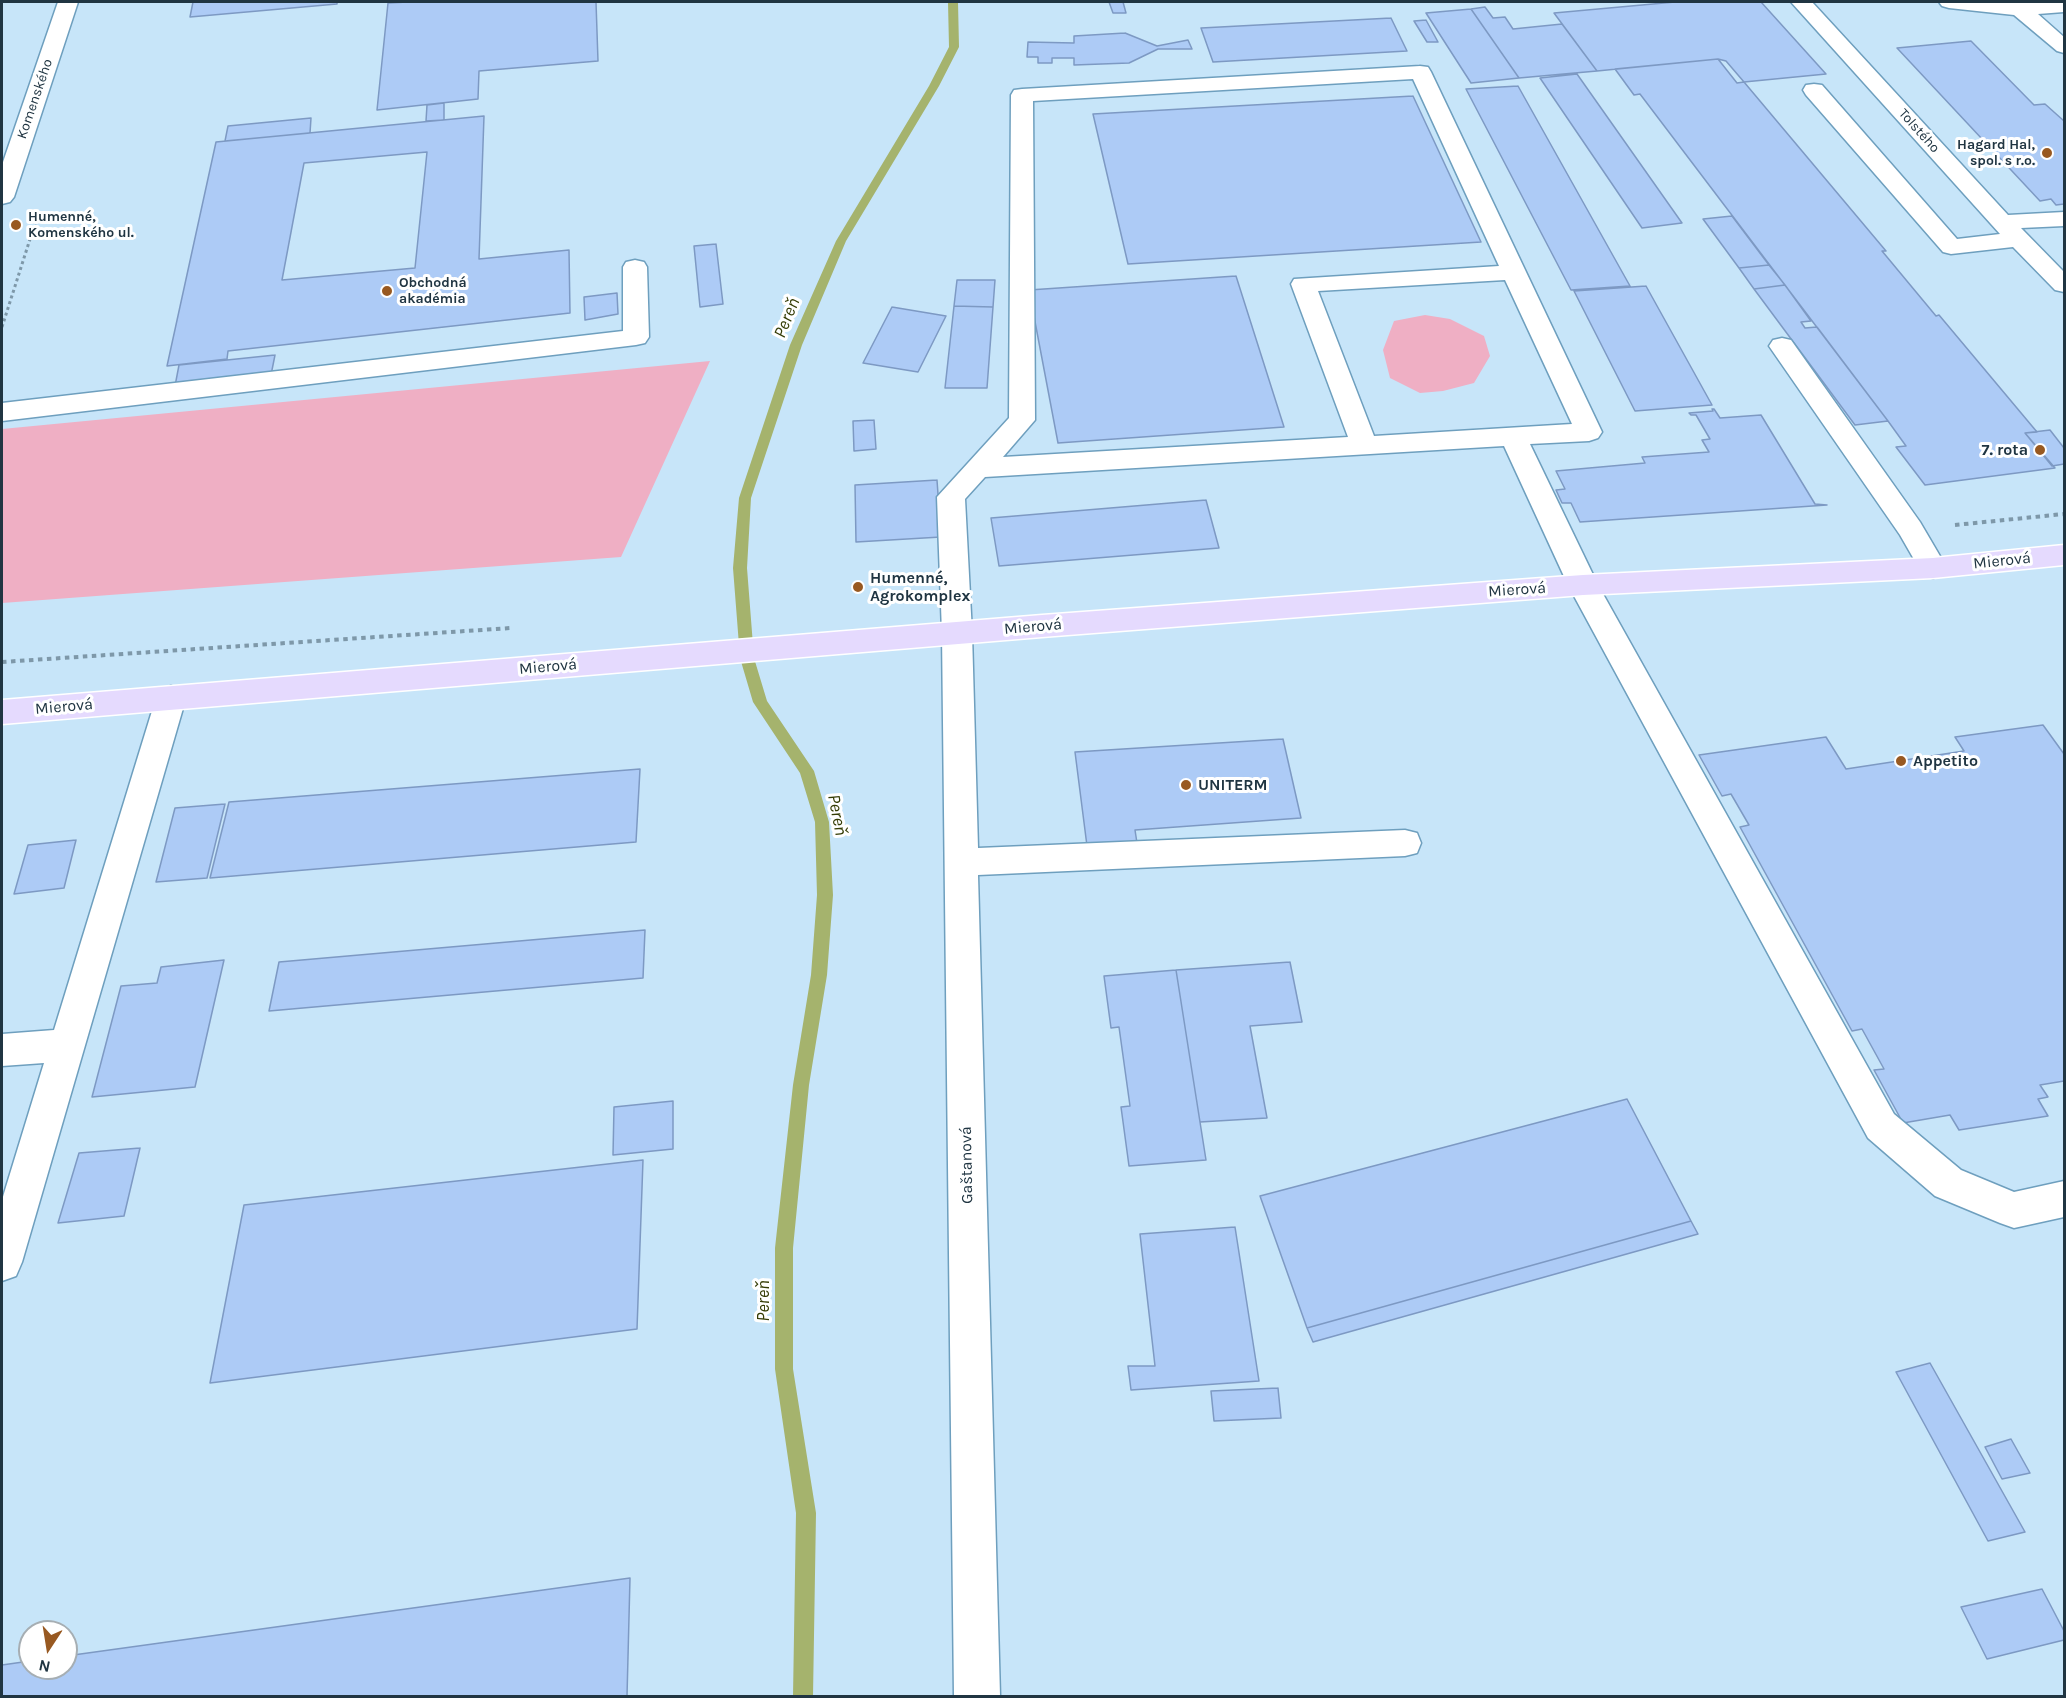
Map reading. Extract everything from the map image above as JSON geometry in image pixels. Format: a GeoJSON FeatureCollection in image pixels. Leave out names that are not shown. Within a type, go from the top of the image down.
{"type":"FeatureCollection","features":[{"type":"Feature","properties":{"kind":"main road","name":"Mierová"},"geometry":{"type":"LineString","coordinates":[[2,712],[957,633],[1583,585],[1933,568],[2064,555]]}},
{"type":"Feature","properties":{"kind":"street","name":"Komenského"},"geometry":{"type":"LineString","coordinates":[[2,197],[68,2]]}},
{"type":"Feature","properties":{"kind":"street"},"geometry":{"type":"LineString","coordinates":[[1949,2],[2020,9],[2064,6]]}},
{"type":"Feature","properties":{"kind":"street","name":"Tolstého"},"geometry":{"type":"LineString","coordinates":[[1810,3],[2010,230],[2064,285]]}},
{"type":"Feature","properties":{"kind":"street"},"geometry":{"type":"LineString","coordinates":[[2020,9],[2064,47]]}},
{"type":"Feature","properties":{"kind":"street","name":"Gaštanová"},"geometry":{"type":"LineString","coordinates":[[977,1696],[957,633],[951,497],[1022,420],[1022,95],[1420,72],[1514,272]]}},
{"type":"Feature","properties":{"kind":"street"},"geometry":{"type":"LineString","coordinates":[[1814,90],[1951,247],[2010,230],[2064,219]]}},
{"type":"Feature","properties":{"kind":"street"},"geometry":{"type":"LineString","coordinates":[[2,412],[636,337],[635,267]]}},
{"type":"Feature","properties":{"kind":"street"},"geometry":{"type":"LineString","coordinates":[[977,468],[1589,432],[1514,272],[1303,284],[1364,444]]}},
{"type":"Feature","properties":{"kind":"street"},"geometry":{"type":"LineString","coordinates":[[1782,346],[1911,529],[1933,568]]}},
{"type":"Feature","properties":{"kind":"street"},"geometry":{"type":"LineString","coordinates":[[1513,437],[1583,585],[1881,1126],[1948,1183],[2014,1210],[2064,1199]]}},
{"type":"Feature","properties":{"kind":"street"},"geometry":{"type":"LineString","coordinates":[[2,1262],[171,698]]}},
{"type":"Feature","properties":{"kind":"street"},"geometry":{"type":"LineString","coordinates":[[961,862],[1405,843]]}},
{"type":"Feature","properties":{"kind":"street"},"geometry":{"type":"LineString","coordinates":[[2,1050],[67,1045]]}},
{"type":"Feature","properties":{"kind":"path"},"geometry":{"type":"LineString","coordinates":[[2,662],[514,627]]}},
{"type":"Feature","properties":{"kind":"shaded area"},"geometry":{"type":"Polygon","coordinates":[[[1425,315],[1450,319],[1484,336],[1490,356],[1474,383],[1443,391],[1420,393],[1390,378],[1383,350],[1394,321],[1425,315]]]}},
{"type":"Feature","properties":{"kind":"shaded area"},"geometry":{"type":"Polygon","coordinates":[[[710,361],[621,557],[2,603],[2,429],[710,361]]]}},
{"type":"Feature","properties":{"kind":"building"},"geometry":{"type":"Polygon","coordinates":[[[193,2],[337,2],[337,4],[190,17],[193,2]]]}},
{"type":"Feature","properties":{"kind":"building"},"geometry":{"type":"Polygon","coordinates":[[[596,2],[598,61],[479,71],[478,99],[377,110],[388,3],[596,2]]]}},
{"type":"Feature","properties":{"kind":"building"},"geometry":{"type":"Polygon","coordinates":[[[1109,2],[1123,2],[1126,13],[1113,13],[1109,2]]]}},
{"type":"Feature","properties":{"kind":"building"},"geometry":{"type":"Polygon","coordinates":[[[1675,2],[1761,2],[1826,74],[1744,82],[1726,61],[1718,59],[1597,71],[1554,13],[1675,2]]]}},
{"type":"Feature","properties":{"kind":"building"},"geometry":{"type":"Polygon","coordinates":[[[1485,7],[1493,18],[1505,17],[1513,29],[1562,24],[1597,71],[1519,78],[1471,9],[1485,7]]]}},
{"type":"Feature","properties":{"kind":"building"},"geometry":{"type":"Polygon","coordinates":[[[1471,9],[1519,78],[1471,83],[1426,13],[1471,9]]]}},
{"type":"Feature","properties":{"kind":"building"},"geometry":{"type":"Polygon","coordinates":[[[1391,18],[1407,51],[1213,62],[1201,28],[1391,18]]]}},
{"type":"Feature","properties":{"kind":"building"},"geometry":{"type":"Polygon","coordinates":[[[1426,20],[1438,42],[1427,42],[1414,21],[1426,20]]]}},
{"type":"Feature","properties":{"kind":"building"},"geometry":{"type":"Polygon","coordinates":[[[1125,33],[1157,46],[1188,40],[1192,49],[1158,49],[1129,63],[1074,65],[1074,58],[1052,58],[1052,63],[1038,63],[1038,57],[1027,57],[1028,42],[1074,43],[1074,36],[1125,33]]]}},
{"type":"Feature","properties":{"kind":"building"},"geometry":{"type":"Polygon","coordinates":[[[1971,41],[2034,105],[2045,104],[2064,121],[2064,204],[2056,205],[2051,199],[2040,201],[1897,48],[1971,41]]]}},
{"type":"Feature","properties":{"kind":"building"},"geometry":{"type":"Polygon","coordinates":[[[1718,59],[1737,83],[1744,82],[1886,251],[1882,251],[1936,316],[1939,315],[2037,432],[2025,433],[2055,468],[1925,485],[1896,447],[1906,446],[1888,421],[1640,94],[1634,95],[1615,69],[1718,59]]]}},
{"type":"Feature","properties":{"kind":"building"},"geometry":{"type":"Polygon","coordinates":[[[1577,74],[1682,223],[1642,228],[1540,78],[1577,74]]]}},
{"type":"Feature","properties":{"kind":"building"},"geometry":{"type":"Polygon","coordinates":[[[1518,86],[1630,286],[1571,290],[1466,89],[1518,86]]]}},
{"type":"Feature","properties":{"kind":"building"},"geometry":{"type":"Polygon","coordinates":[[[1413,96],[1481,242],[1128,264],[1093,114],[1413,96]]]}},
{"type":"Feature","properties":{"kind":"building"},"geometry":{"type":"Polygon","coordinates":[[[444,103],[444,120],[426,121],[427,105],[444,103]]]}},
{"type":"Feature","properties":{"kind":"building"},"geometry":{"type":"Polygon","coordinates":[[[484,116],[479,259],[569,250],[570,313],[228,351],[227,359],[167,366],[216,142],[484,116]],[[427,152],[304,163],[282,280],[415,268],[427,152]]]}},
{"type":"Feature","properties":{"kind":"building"},"geometry":{"type":"Polygon","coordinates":[[[311,118],[310,133],[225,141],[228,126],[311,118]]]}},
{"type":"Feature","properties":{"kind":"building"},"geometry":{"type":"Polygon","coordinates":[[[1732,216],[1769,265],[1739,268],[1703,219],[1732,216]]]}},
{"type":"Feature","properties":{"kind":"building"},"geometry":{"type":"Polygon","coordinates":[[[716,244],[723,304],[700,307],[694,246],[716,244]]]}},
{"type":"Feature","properties":{"kind":"building"},"geometry":{"type":"Polygon","coordinates":[[[1769,265],[1785,285],[1754,289],[1739,268],[1769,265]]]}},
{"type":"Feature","properties":{"kind":"building"},"geometry":{"type":"Polygon","coordinates":[[[1236,276],[1284,427],[1058,443],[1029,290],[1236,276]]]}},
{"type":"Feature","properties":{"kind":"building"},"geometry":{"type":"Polygon","coordinates":[[[957,280],[995,280],[993,307],[954,306],[957,280]]]}},
{"type":"Feature","properties":{"kind":"building"},"geometry":{"type":"Polygon","coordinates":[[[1785,285],[1811,321],[1801,322],[1805,328],[1817,327],[1888,421],[1855,425],[1754,289],[1785,285]]]}},
{"type":"Feature","properties":{"kind":"building"},"geometry":{"type":"Polygon","coordinates":[[[1646,286],[1712,405],[1635,411],[1574,291],[1646,286]]]}},
{"type":"Feature","properties":{"kind":"building"},"geometry":{"type":"Polygon","coordinates":[[[617,293],[618,314],[585,320],[584,297],[617,293]]]}},
{"type":"Feature","properties":{"kind":"building"},"geometry":{"type":"Polygon","coordinates":[[[954,306],[993,307],[987,388],[945,388],[954,306]]]}},
{"type":"Feature","properties":{"kind":"building"},"geometry":{"type":"Polygon","coordinates":[[[892,307],[946,316],[918,372],[863,363],[892,307]]]}},
{"type":"Feature","properties":{"kind":"building"},"geometry":{"type":"Polygon","coordinates":[[[275,355],[271,375],[175,386],[179,365],[275,355]]]}},
{"type":"Feature","properties":{"kind":"building"},"geometry":{"type":"Polygon","coordinates":[[[1712,409],[1720,418],[1761,415],[1815,504],[1827,505],[1580,522],[1571,503],[1562,503],[1556,490],[1565,489],[1556,471],[1645,463],[1642,457],[1709,452],[1702,440],[1710,439],[1696,415],[1689,413],[1713,411],[1712,409]]]}},
{"type":"Feature","properties":{"kind":"building"},"geometry":{"type":"Polygon","coordinates":[[[874,420],[876,449],[854,451],[853,421],[874,420]]]}},
{"type":"Feature","properties":{"kind":"building"},"geometry":{"type":"Polygon","coordinates":[[[2050,430],[2064,448],[2064,464],[2052,466],[2025,433],[2050,430]]]}},
{"type":"Feature","properties":{"kind":"building"},"geometry":{"type":"Polygon","coordinates":[[[937,480],[941,537],[856,542],[855,485],[937,480]]]}},
{"type":"Feature","properties":{"kind":"building"},"geometry":{"type":"Polygon","coordinates":[[[1206,500],[1219,548],[999,566],[991,518],[1206,500]]]}},
{"type":"Feature","properties":{"kind":"building"},"geometry":{"type":"Polygon","coordinates":[[[2043,725],[2064,754],[2064,1081],[2040,1085],[2048,1097],[2038,1099],[2048,1116],[1959,1130],[1950,1115],[1903,1123],[1874,1070],[1884,1069],[1862,1029],[1852,1031],[1740,827],[1749,825],[1731,794],[1722,796],[1699,755],[1826,737],[1846,769],[1964,751],[1955,737],[2043,725]]]}},
{"type":"Feature","properties":{"kind":"building","name":"UNITERM"},"geometry":{"type":"Polygon","coordinates":[[[1283,739],[1301,818],[1135,830],[1137,843],[1087,846],[1075,752],[1283,739]]]}},
{"type":"Feature","properties":{"kind":"building"},"geometry":{"type":"Polygon","coordinates":[[[640,769],[636,842],[210,878],[229,802],[640,769]]]}},
{"type":"Feature","properties":{"kind":"building"},"geometry":{"type":"Polygon","coordinates":[[[225,804],[207,878],[156,882],[175,808],[225,804]]]}},
{"type":"Feature","properties":{"kind":"building"},"geometry":{"type":"Polygon","coordinates":[[[76,840],[64,888],[14,894],[28,845],[76,840]]]}},
{"type":"Feature","properties":{"kind":"building"},"geometry":{"type":"Polygon","coordinates":[[[645,930],[643,978],[269,1011],[279,962],[645,930]]]}},
{"type":"Feature","properties":{"kind":"building"},"geometry":{"type":"Polygon","coordinates":[[[224,960],[195,1087],[92,1097],[121,986],[157,983],[161,967],[224,960]]]}},
{"type":"Feature","properties":{"kind":"building"},"geometry":{"type":"Polygon","coordinates":[[[1290,962],[1302,1022],[1250,1026],[1267,1118],[1200,1122],[1176,970],[1290,962]]]}},
{"type":"Feature","properties":{"kind":"building"},"geometry":{"type":"Polygon","coordinates":[[[1176,970],[1206,1160],[1129,1166],[1121,1107],[1130,1106],[1119,1027],[1111,1028],[1104,976],[1176,970]]]}},
{"type":"Feature","properties":{"kind":"building"},"geometry":{"type":"Polygon","coordinates":[[[1627,1099],[1691,1221],[1307,1328],[1260,1196],[1627,1099]]]}},
{"type":"Feature","properties":{"kind":"building"},"geometry":{"type":"Polygon","coordinates":[[[673,1101],[673,1149],[613,1155],[614,1107],[673,1101]]]}},
{"type":"Feature","properties":{"kind":"building"},"geometry":{"type":"Polygon","coordinates":[[[140,1148],[124,1216],[58,1223],[79,1153],[140,1148]]]}},
{"type":"Feature","properties":{"kind":"building"},"geometry":{"type":"Polygon","coordinates":[[[643,1160],[637,1329],[210,1383],[244,1205],[643,1160]]]}},
{"type":"Feature","properties":{"kind":"building"},"geometry":{"type":"Polygon","coordinates":[[[1691,1221],[1698,1234],[1313,1342],[1307,1328],[1691,1221]]]}},
{"type":"Feature","properties":{"kind":"building"},"geometry":{"type":"Polygon","coordinates":[[[1235,1227],[1259,1381],[1131,1390],[1128,1366],[1155,1366],[1140,1234],[1235,1227]]]}},
{"type":"Feature","properties":{"kind":"building"},"geometry":{"type":"Polygon","coordinates":[[[1930,1363],[2025,1532],[1988,1541],[1896,1372],[1930,1363]]]}},
{"type":"Feature","properties":{"kind":"building"},"geometry":{"type":"Polygon","coordinates":[[[1278,1388],[1281,1418],[1214,1421],[1211,1391],[1278,1388]]]}},
{"type":"Feature","properties":{"kind":"building"},"geometry":{"type":"Polygon","coordinates":[[[2011,1439],[2030,1473],[2002,1479],[1985,1447],[2011,1439]]]}},
{"type":"Feature","properties":{"kind":"building"},"geometry":{"type":"Polygon","coordinates":[[[630,1578],[627,1696],[2,1696],[2,1665],[18,1663],[18,1680],[78,1680],[78,1654],[630,1578]]]}},
{"type":"Feature","properties":{"kind":"building"},"geometry":{"type":"Polygon","coordinates":[[[2042,1589],[2064,1631],[2064,1640],[1987,1659],[1961,1607],[2042,1589]]]}},
{"type":"Feature","properties":{"kind":"waterway","name":"Pereň"},"geometry":{"type":"LineString","coordinates":[[803,1696],[806,1513],[784,1369],[784,1248],[801,1085],[819,975],[825,895],[822,822],[807,771],[760,702],[747,658],[740,568],[745,498],[796,345],[841,241],[934,86],[954,47],[953,2]]}},
{"type":"Feature","properties":{"kind":"place","name":"Hagard Hal, spol. s r.o."},"geometry":{"type":"Point","coordinates":[2047,153]}},
{"type":"Feature","properties":{"kind":"place","name":"Humenné, Komenského ul."},"geometry":{"type":"Point","coordinates":[16,225]}},
{"type":"Feature","properties":{"kind":"place","name":"Obchodná akadémia"},"geometry":{"type":"Point","coordinates":[387,291]}},
{"type":"Feature","properties":{"kind":"place","name":"7. rota"},"geometry":{"type":"Point","coordinates":[2040,450]}},
{"type":"Feature","properties":{"kind":"place","name":"Humenné, Agrokomplex"},"geometry":{"type":"Point","coordinates":[858,587]}},
{"type":"Feature","properties":{"kind":"place","name":"Appetito"},"geometry":{"type":"Point","coordinates":[1901,761]}},
{"type":"Feature","properties":{"kind":"place","name":"UNITERM"},"geometry":{"type":"Point","coordinates":[1186,785]}}]}
